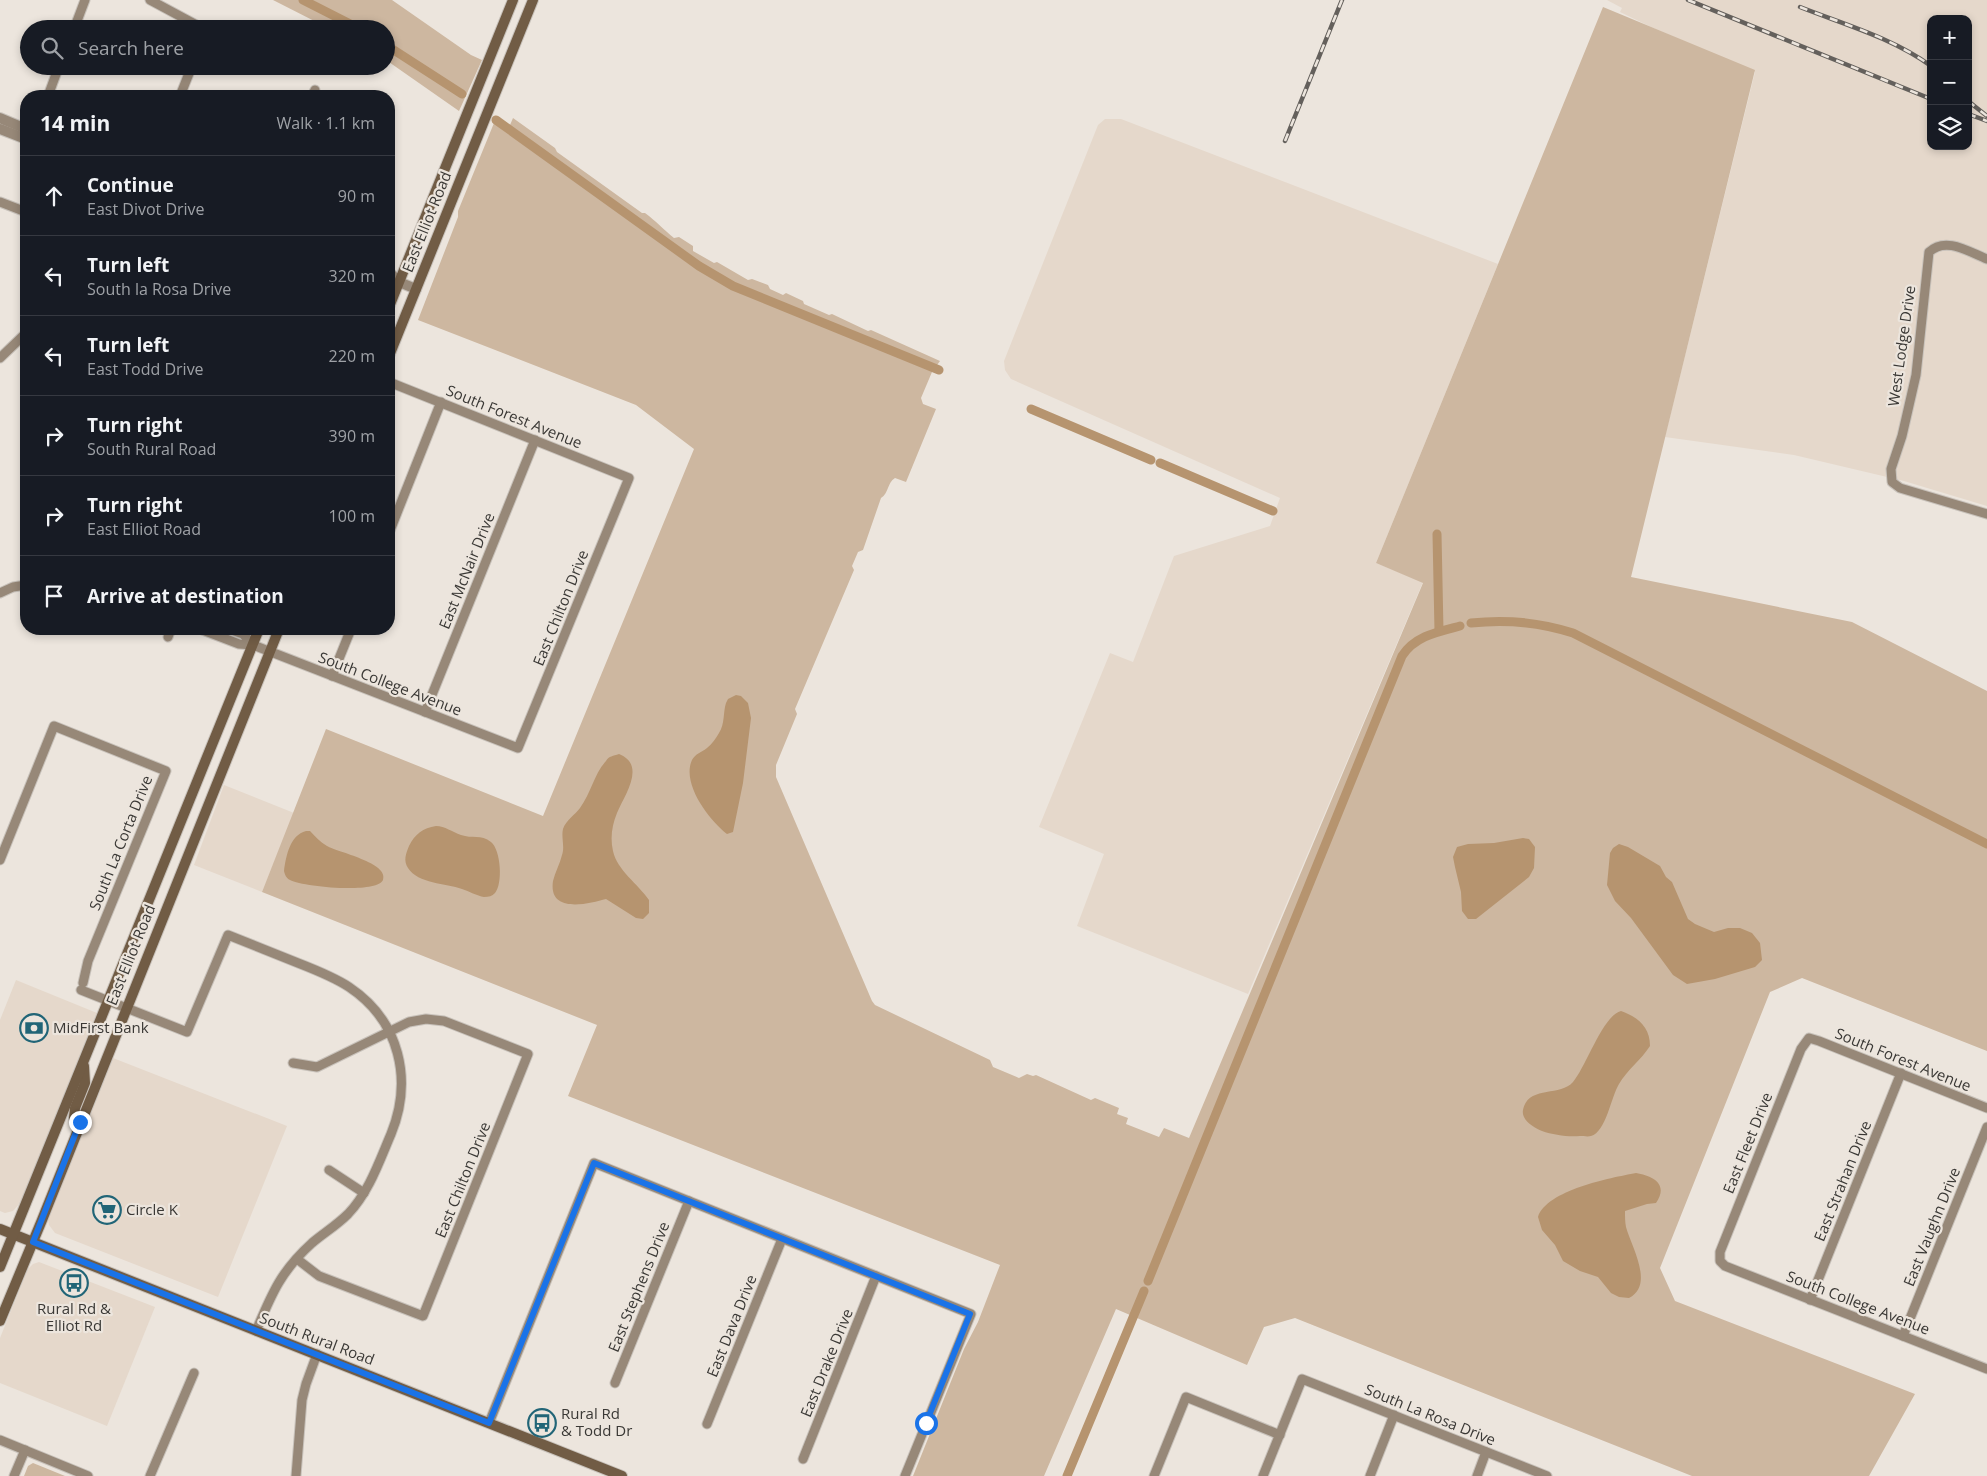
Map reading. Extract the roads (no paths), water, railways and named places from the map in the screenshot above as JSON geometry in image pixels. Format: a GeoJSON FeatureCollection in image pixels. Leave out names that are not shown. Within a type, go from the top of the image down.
{"type":"FeatureCollection","features":[{"type":"Feature","properties":{"kind":"main road","name":"East Elliot Road"},"geometry":{"type":"LineString","coordinates":[[395,280],[513,0]]}},
{"type":"Feature","properties":{"kind":"main road","name":"East Elliot Road"},"geometry":{"type":"LineString","coordinates":[[395,341],[533,0]]}},
{"type":"Feature","properties":{"kind":"main road","name":"East Elliot Road"},"geometry":{"type":"LineString","coordinates":[[0,1267],[110,1001],[256,635]]}},
{"type":"Feature","properties":{"kind":"main road","name":"East Elliot Road"},"geometry":{"type":"LineString","coordinates":[[0,1321],[276,635]]}},
{"type":"Feature","properties":{"kind":"main road"},"geometry":{"type":"LineString","coordinates":[[216,736],[233,743]]}},
{"type":"Feature","properties":{"kind":"main road"},"geometry":{"type":"LineString","coordinates":[[80,1122],[75,1120],[74,1114],[85,1083],[84,1062]]}},
{"type":"Feature","properties":{"kind":"main road","name":"South Rural Road"},"geometry":{"type":"LineString","coordinates":[[0,1229],[622,1476]]}},
{"type":"Feature","properties":{"kind":"street"},"geometry":{"type":"LineString","coordinates":[[77,20],[85,0]]}},
{"type":"Feature","properties":{"kind":"street"},"geometry":{"type":"LineString","coordinates":[[150,0],[187,20]]}},
{"type":"Feature","properties":{"kind":"street"},"geometry":{"type":"LineString","coordinates":[[50,90],[56,75]]}},
{"type":"Feature","properties":{"kind":"street"},"geometry":{"type":"LineString","coordinates":[[182,90],[188,75]]}},
{"type":"Feature","properties":{"kind":"street"},"geometry":{"type":"LineString","coordinates":[[0,118],[20,126]]}},
{"type":"Feature","properties":{"kind":"street"},"geometry":{"type":"LineString","coordinates":[[0,129],[20,137]]}},
{"type":"Feature","properties":{"kind":"street"},"geometry":{"type":"LineString","coordinates":[[0,202],[20,210]]}},
{"type":"Feature","properties":{"kind":"street","name":"West Lodge Drive"},"geometry":{"type":"LineString","coordinates":[[1987,259],[1946,244],[1937,245],[1929,252],[1916,375],[1902,436],[1891,469],[1892,482],[1900,488],[1987,514]]}},
{"type":"Feature","properties":{"kind":"street"},"geometry":{"type":"LineString","coordinates":[[395,282],[416,289]]}},
{"type":"Feature","properties":{"kind":"street"},"geometry":{"type":"LineString","coordinates":[[0,358],[20,341]]}},
{"type":"Feature","properties":{"kind":"street","name":"South Forest Avenue"},"geometry":{"type":"LineString","coordinates":[[395,384],[629,478]]}},
{"type":"Feature","properties":{"kind":"street"},"geometry":{"type":"LineString","coordinates":[[395,518],[441,402]]}},
{"type":"Feature","properties":{"kind":"street","name":"East McNair Drive"},"geometry":{"type":"LineString","coordinates":[[425,712],[534,440]]}},
{"type":"Feature","properties":{"kind":"street","name":"East Chilton Drive"},"geometry":{"type":"LineString","coordinates":[[518,748],[629,478]]}},
{"type":"Feature","properties":{"kind":"street"},"geometry":{"type":"LineString","coordinates":[[0,593],[20,586]]}},
{"type":"Feature","properties":{"kind":"street","name":"South College Avenue"},"geometry":{"type":"LineString","coordinates":[[220,635],[239,644],[252,645],[518,748]]}},
{"type":"Feature","properties":{"kind":"street","name":"South College Avenue"},"geometry":{"type":"LineString","coordinates":[[244,635],[252,645]]}},
{"type":"Feature","properties":{"kind":"street"},"geometry":{"type":"LineString","coordinates":[[332,676],[349,635]]}},
{"type":"Feature","properties":{"kind":"street","name":"South La Corta Drive"},"geometry":{"type":"LineString","coordinates":[[0,860],[54,726],[166,771],[88,961],[82,987],[110,1001]]}},
{"type":"Feature","properties":{"kind":"street"},"geometry":{"type":"LineString","coordinates":[[110,1001],[187,1032],[228,935],[332,977],[350,988],[372,1006],[394,1040],[401,1064],[402,1093],[398,1117],[375,1173],[364,1193],[348,1214],[312,1243],[278,1281],[256,1331]]}},
{"type":"Feature","properties":{"kind":"street","name":"East Chilton Drive"},"geometry":{"type":"LineString","coordinates":[[297,1259],[319,1276],[423,1316],[528,1054],[444,1021],[426,1019],[409,1022],[389,1031]]}},
{"type":"Feature","properties":{"kind":"street"},"geometry":{"type":"LineString","coordinates":[[293,1063],[317,1067],[389,1031]]}},
{"type":"Feature","properties":{"kind":"street","name":"South Forest Avenue"},"geometry":{"type":"LineString","coordinates":[[1809,1038],[1987,1108]]}},
{"type":"Feature","properties":{"kind":"street","name":"East Fleet Drive"},"geometry":{"type":"LineString","coordinates":[[1720,1261],[1720,1252],[1801,1048],[1809,1038]]}},
{"type":"Feature","properties":{"kind":"street","name":"East Strahan Drive"},"geometry":{"type":"LineString","coordinates":[[1810,1300],[1900,1073]]}},
{"type":"Feature","properties":{"kind":"street","name":"East Vaughn Drive"},"geometry":{"type":"LineString","coordinates":[[1903,1336],[1987,1127]]}},
{"type":"Feature","properties":{"kind":"street"},"geometry":{"type":"LineString","coordinates":[[489,1423],[594,1163],[970,1314],[905,1476]]}},
{"type":"Feature","properties":{"kind":"street"},"geometry":{"type":"LineString","coordinates":[[329,1170],[364,1193]]}},
{"type":"Feature","properties":{"kind":"street","name":"East Stephens Drive"},"geometry":{"type":"LineString","coordinates":[[615,1383],[689,1201]]}},
{"type":"Feature","properties":{"kind":"street","name":"East Dava Drive"},"geometry":{"type":"LineString","coordinates":[[707,1424],[782,1238]]}},
{"type":"Feature","properties":{"kind":"street","name":"South College Avenue"},"geometry":{"type":"LineString","coordinates":[[1720,1261],[1725,1266],[1987,1369]]}},
{"type":"Feature","properties":{"kind":"street","name":"East Drake Drive"},"geometry":{"type":"LineString","coordinates":[[803,1459],[876,1276]]}},
{"type":"Feature","properties":{"kind":"street"},"geometry":{"type":"LineString","coordinates":[[296,1476],[302,1400],[317,1354]]}},
{"type":"Feature","properties":{"kind":"street"},"geometry":{"type":"LineString","coordinates":[[150,1476],[194,1373]]}},
{"type":"Feature","properties":{"kind":"street","name":"South La Rosa Drive"},"geometry":{"type":"LineString","coordinates":[[1280,1434],[1302,1379],[1548,1476]]}},
{"type":"Feature","properties":{"kind":"street"},"geometry":{"type":"LineString","coordinates":[[1154,1476],[1186,1397],[1280,1434],[1263,1476]]}},
{"type":"Feature","properties":{"kind":"street"},"geometry":{"type":"LineString","coordinates":[[1370,1476],[1394,1415]]}},
{"type":"Feature","properties":{"kind":"street"},"geometry":{"type":"LineString","coordinates":[[0,1440],[88,1476]]}},
{"type":"Feature","properties":{"kind":"street"},"geometry":{"type":"LineString","coordinates":[[14,1476],[25,1450]]}},
{"type":"Feature","properties":{"kind":"street"},"geometry":{"type":"LineString","coordinates":[[1477,1476],[1486,1452]]}},
{"type":"Feature","properties":{"kind":"waterway"},"geometry":{"type":"LineString","coordinates":[[303,0],[342,20]]}},
{"type":"Feature","properties":{"kind":"waterway"},"geometry":{"type":"LineString","coordinates":[[395,51],[462,94]]}},
{"type":"Feature","properties":{"kind":"waterway"},"geometry":{"type":"LineString","coordinates":[[496,120],[699,266],[733,286],[939,370]]}},
{"type":"Feature","properties":{"kind":"waterway"},"geometry":{"type":"LineString","coordinates":[[1031,409],[1151,460]]}},
{"type":"Feature","properties":{"kind":"waterway"},"geometry":{"type":"LineString","coordinates":[[1160,463],[1273,511]]}},
{"type":"Feature","properties":{"kind":"waterway"},"geometry":{"type":"LineString","coordinates":[[1437,534],[1439,631]]}},
{"type":"Feature","properties":{"kind":"waterway"},"geometry":{"type":"LineString","coordinates":[[1471,623],[1523,622],[1573,633],[1987,844]]}},
{"type":"Feature","properties":{"kind":"waterway"},"geometry":{"type":"LineString","coordinates":[[1148,1281],[1402,656],[1407,649],[1420,639],[1460,626]]}},
{"type":"Feature","properties":{"kind":"waterway"},"geometry":{"type":"LineString","coordinates":[[1067,1476],[1144,1291]]}},
{"type":"Feature","properties":{"kind":"railway"},"geometry":{"type":"LineString","coordinates":[[1285,141],[1342,0]]}},
{"type":"Feature","properties":{"kind":"railway"},"geometry":{"type":"LineString","coordinates":[[1688,0],[1927,97]]}},
{"type":"Feature","properties":{"kind":"railway"},"geometry":{"type":"LineString","coordinates":[[1800,7],[1901,47],[1927,63]]}},
{"type":"Feature","properties":{"kind":"railway"},"geometry":{"type":"LineString","coordinates":[[1972,104],[1987,116]]}},
{"type":"Feature","properties":{"kind":"railway"},"geometry":{"type":"LineString","coordinates":[[1972,115],[1987,121]]}},
{"type":"Feature","properties":{"kind":"place","name":"MidFirst Bank"},"geometry":{"type":"Point","coordinates":[34,1028]}},
{"type":"Feature","properties":{"kind":"place","name":"Circle K"},"geometry":{"type":"Point","coordinates":[107,1210]}},
{"type":"Feature","properties":{"kind":"place","name":"Rural Rd & Elliot Rd"},"geometry":{"type":"Point","coordinates":[74,1283]}},
{"type":"Feature","properties":{"kind":"place","name":"Rural Rd & Todd Dr"},"geometry":{"type":"Point","coordinates":[542,1423]}}]}
